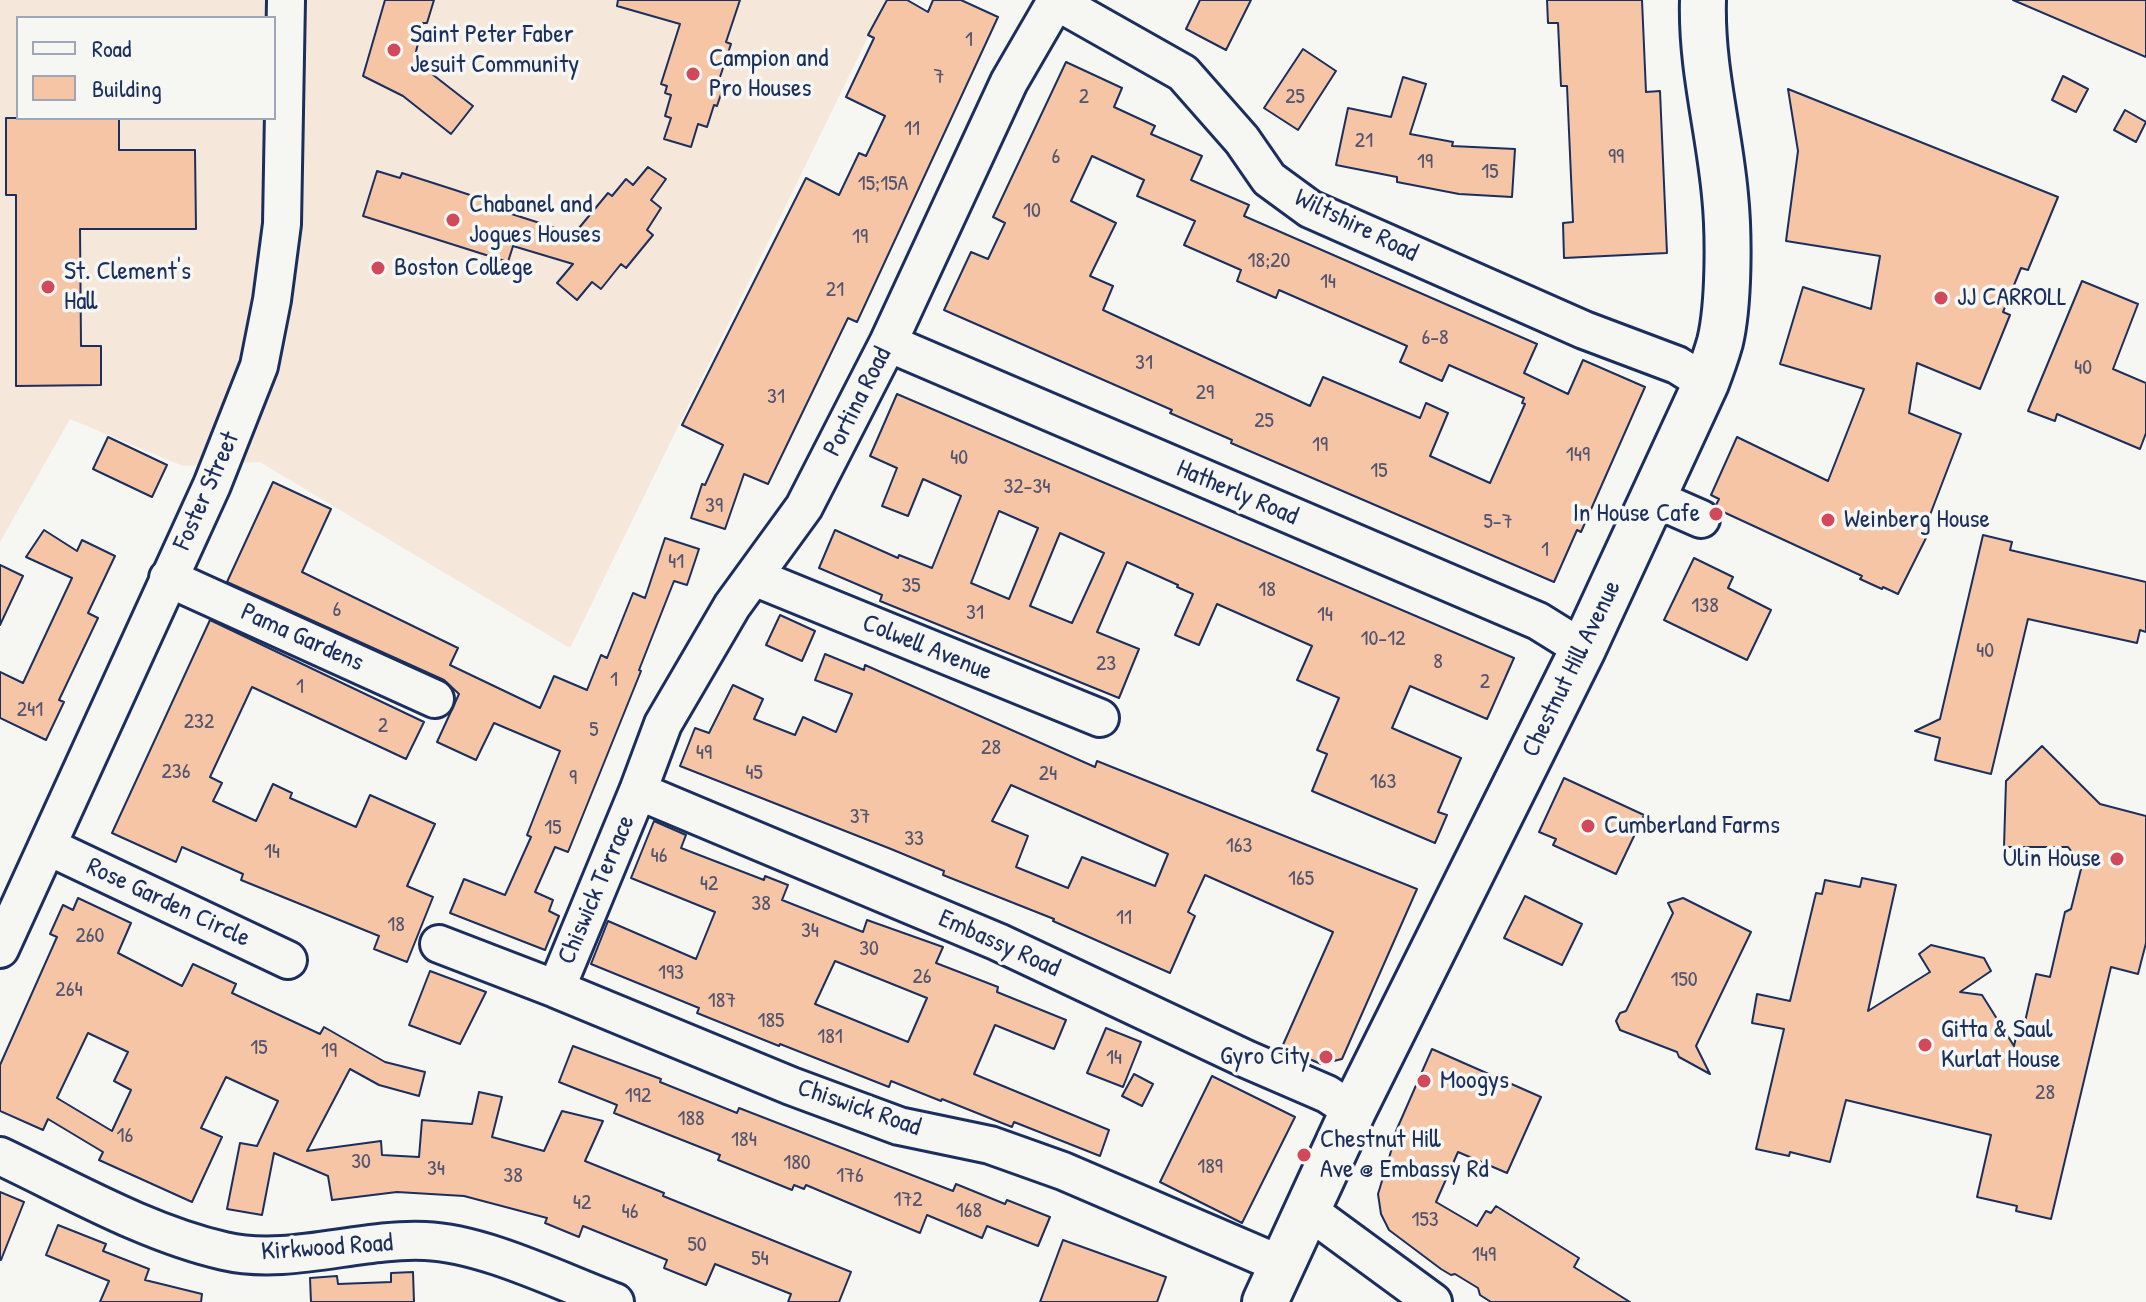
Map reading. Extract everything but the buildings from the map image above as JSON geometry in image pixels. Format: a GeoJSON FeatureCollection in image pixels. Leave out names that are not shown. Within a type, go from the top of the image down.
{"type":"FeatureCollection","features":[{"type":"Feature","properties":{"kind":"main road","name":"Chestnut Hill Avenue"},"geometry":{"type":"LineString","coordinates":[[1274,1284],[1353,1111],[1583,649],[1706,383],[1720,340],[1727,266],[1725,196],[1705,59],[1703,0]]}},
{"type":"Feature","properties":{"kind":"street","name":"Foster Street"},"geometry":{"type":"LineString","coordinates":[[3,934],[47,846],[212,485],[259,366],[282,224],[286,0]]}},
{"type":"Feature","properties":{"kind":"street","name":"Wiltshire Road"},"geometry":{"type":"LineString","coordinates":[[1055,0],[1183,73],[1242,140],[1269,179],[1310,209],[1584,330],[1677,365],[1706,383]]}},
{"type":"Feature","properties":{"kind":"street","name":"Portina Road"},"geometry":{"type":"LineString","coordinates":[[638,791],[670,711],[732,606],[804,507],[888,343],[1009,82],[1055,0]]}},
{"type":"Feature","properties":{"kind":"street","name":"Hatherly Road"},"geometry":{"type":"LineString","coordinates":[[888,343],[1538,621],[1583,649]]}},
{"type":"Feature","properties":{"kind":"street"},"geometry":{"type":"LineString","coordinates":[[1653,498],[1701,519]]}},
{"type":"Feature","properties":{"kind":"street","name":"Colwell Avenue"},"geometry":{"type":"LineString","coordinates":[[754,577],[1100,718]]}},
{"type":"Feature","properties":{"kind":"street","name":"Pama Gardens"},"geometry":{"type":"LineString","coordinates":[[168,578],[435,699]]}},
{"type":"Feature","properties":{"kind":"street","name":"Chiswick Terrace"},"geometry":{"type":"LineString","coordinates":[[556,989],[638,791]]}},
{"type":"Feature","properties":{"kind":"street","name":"Embassy Road"},"geometry":{"type":"LineString","coordinates":[[638,791],[998,942],[1327,1094],[1353,1111]]}},
{"type":"Feature","properties":{"kind":"street","name":"Rose Garden Circle"},"geometry":{"type":"LineString","coordinates":[[47,846],[288,960]]}},
{"type":"Feature","properties":{"kind":"street","name":"Chiswick Road"},"geometry":{"type":"LineString","coordinates":[[439,944],[791,1086],[899,1126],[990,1145],[1063,1171],[1274,1284]]}},
{"type":"Feature","properties":{"kind":"street","name":"Kirkwood Road"},"geometry":{"type":"LineString","coordinates":[[0,1156],[162,1232],[226,1252],[283,1255],[423,1241],[464,1245],[615,1302]]}},
{"type":"Feature","properties":{"kind":"street"},"geometry":{"type":"LineString","coordinates":[[1309,1211],[1433,1302]]}},
{"type":"Feature","properties":{"kind":"shaded area","name":"Boston College"},"geometry":{"type":"Polygon","coordinates":[[[0,0],[886,0],[570,648],[260,462],[183,466],[70,419],[0,542],[0,0]]]}},
{"type":"Feature","properties":{"kind":"place","name":"Saint Peter Faber Jesuit Community"},"geometry":{"type":"Point","coordinates":[394,50]}},
{"type":"Feature","properties":{"kind":"place","name":"Campion and Pro Houses"},"geometry":{"type":"Point","coordinates":[693,74]}},
{"type":"Feature","properties":{"kind":"place","name":"Chabanel and Jogues Houses"},"geometry":{"type":"Point","coordinates":[453,220]}},
{"type":"Feature","properties":{"kind":"place","name":"Boston College"},"geometry":{"type":"Point","coordinates":[378,268]}},
{"type":"Feature","properties":{"kind":"place","name":"St. Clement's Hall"},"geometry":{"type":"Point","coordinates":[48,287]}},
{"type":"Feature","properties":{"kind":"place","name":"JJ CARROLL"},"geometry":{"type":"Point","coordinates":[1941,298]}},
{"type":"Feature","properties":{"kind":"place","name":"In House Cafe"},"geometry":{"type":"Point","coordinates":[1716,514]}},
{"type":"Feature","properties":{"kind":"place","name":"Weinberg House"},"geometry":{"type":"Point","coordinates":[1828,520]}},
{"type":"Feature","properties":{"kind":"place","name":"Cumberland Farms"},"geometry":{"type":"Point","coordinates":[1588,826]}},
{"type":"Feature","properties":{"kind":"place","name":"Ulin House"},"geometry":{"type":"Point","coordinates":[2117,859]}},
{"type":"Feature","properties":{"kind":"place","name":"Gitta & Saul Kurlat House"},"geometry":{"type":"Point","coordinates":[1925,1045]}},
{"type":"Feature","properties":{"kind":"place","name":"Gyro City"},"geometry":{"type":"Point","coordinates":[1326,1057]}},
{"type":"Feature","properties":{"kind":"place","name":"Moogys"},"geometry":{"type":"Point","coordinates":[1424,1081]}},
{"type":"Feature","properties":{"kind":"place","name":"Chestnut Hill Ave @ Embassy Rd"},"geometry":{"type":"Point","coordinates":[1304,1155]}}]}
